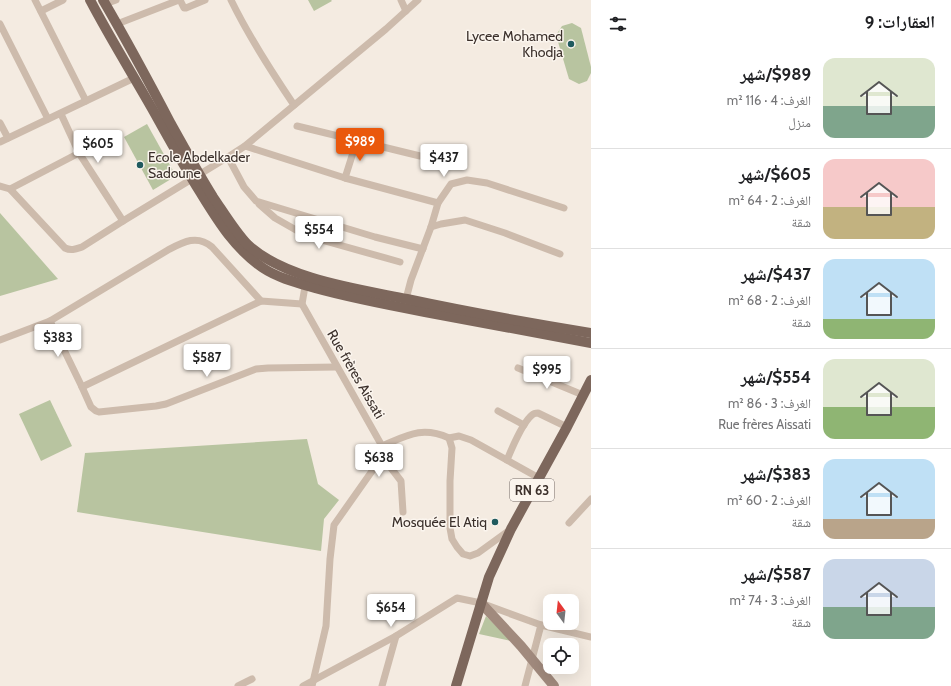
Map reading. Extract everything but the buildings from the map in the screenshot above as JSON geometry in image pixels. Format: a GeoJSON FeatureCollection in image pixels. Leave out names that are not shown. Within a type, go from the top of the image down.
{"type":"FeatureCollection","features":[{"type":"Feature","properties":{"kind":"main road"},"geometry":{"type":"LineString","coordinates":[[90,0],[134,78],[196,177]]}},
{"type":"Feature","properties":{"kind":"main road"},"geometry":{"type":"LineString","coordinates":[[104,2],[117,24],[214,215],[242,251],[264,268],[276,275],[306,281],[339,285],[458,310],[591,332]]}},
{"type":"Feature","properties":{"kind":"main road"},"geometry":{"type":"LineString","coordinates":[[306,281],[336,294],[376,303],[591,343]]}},
{"type":"Feature","properties":{"kind":"main road","name":"RN 63"},"geometry":{"type":"LineString","coordinates":[[481,603],[489,577],[511,528],[567,427],[591,380]]}},
{"type":"Feature","properties":{"kind":"main road"},"geometry":{"type":"LineString","coordinates":[[481,603],[521,646],[554,686]]}},
{"type":"Feature","properties":{"kind":"main road"},"geometry":{"type":"LineString","coordinates":[[456,686],[481,603]]}},
{"type":"Feature","properties":{"kind":"street"},"geometry":{"type":"LineString","coordinates":[[35,0],[86,101]]}},
{"type":"Feature","properties":{"kind":"street"},"geometry":{"type":"LineString","coordinates":[[41,11],[63,0]]}},
{"type":"Feature","properties":{"kind":"street"},"geometry":{"type":"LineString","coordinates":[[104,2],[116,0]]}},
{"type":"Feature","properties":{"kind":"street"},"geometry":{"type":"LineString","coordinates":[[117,24],[180,0],[184,8],[186,8],[205,0]]}},
{"type":"Feature","properties":{"kind":"street"},"geometry":{"type":"LineString","coordinates":[[231,0],[243,24],[268,66],[294,105]]}},
{"type":"Feature","properties":{"kind":"street"},"geometry":{"type":"LineString","coordinates":[[401,0],[406,11]]}},
{"type":"Feature","properties":{"kind":"street"},"geometry":{"type":"LineString","coordinates":[[0,186],[10,189],[61,245],[69,250],[76,250],[123,220],[228,158],[245,146],[418,0]]}},
{"type":"Feature","properties":{"kind":"street"},"geometry":{"type":"LineString","coordinates":[[0,24],[48,119]]}},
{"type":"Feature","properties":{"kind":"street"},"geometry":{"type":"LineString","coordinates":[[0,142],[134,78]]}},
{"type":"Feature","properties":{"kind":"street"},"geometry":{"type":"LineString","coordinates":[[60,114],[79,153],[123,220]]}},
{"type":"Feature","properties":{"kind":"street"},"geometry":{"type":"LineString","coordinates":[[0,124],[8,138]]}},
{"type":"Feature","properties":{"kind":"street"},"geometry":{"type":"LineString","coordinates":[[297,126],[420,156]]}},
{"type":"Feature","properties":{"kind":"street"},"geometry":{"type":"LineString","coordinates":[[345,178],[357,140]]}},
{"type":"Feature","properties":{"kind":"street"},"geometry":{"type":"LineString","coordinates":[[245,146],[345,178],[438,203]]}},
{"type":"Feature","properties":{"kind":"street"},"geometry":{"type":"LineString","coordinates":[[10,189],[79,153]]}},
{"type":"Feature","properties":{"kind":"street"},"geometry":{"type":"LineString","coordinates":[[228,158],[244,187],[256,201],[275,218],[296,230],[318,239],[400,262]]}},
{"type":"Feature","properties":{"kind":"street"},"geometry":{"type":"LineString","coordinates":[[406,299],[411,280],[431,227],[438,203],[452,184],[466,180],[487,183],[564,208]]}},
{"type":"Feature","properties":{"kind":"street"},"geometry":{"type":"LineString","coordinates":[[256,201],[375,237],[423,249]]}},
{"type":"Feature","properties":{"kind":"street"},"geometry":{"type":"LineString","coordinates":[[431,227],[465,220],[505,233],[560,254]]}},
{"type":"Feature","properties":{"kind":"street"},"geometry":{"type":"LineString","coordinates":[[0,340],[50,321],[168,250],[188,241],[198,240],[206,242],[262,301]]}},
{"type":"Feature","properties":{"kind":"street"},"geometry":{"type":"LineString","coordinates":[[82,387],[262,301],[302,304],[306,281]]}},
{"type":"Feature","properties":{"kind":"street","name":"Rue frères Aissati"},"geometry":{"type":"LineString","coordinates":[[302,304],[382,446],[391,468],[401,481],[403,512]]}},
{"type":"Feature","properties":{"kind":"street"},"geometry":{"type":"LineString","coordinates":[[50,321],[93,409],[96,411],[103,412],[166,404],[256,370],[268,368],[337,367]]}},
{"type":"Feature","properties":{"kind":"street"},"geometry":{"type":"LineString","coordinates":[[518,368],[583,395]]}},
{"type":"Feature","properties":{"kind":"street"},"geometry":{"type":"LineString","coordinates":[[498,410],[524,425]]}},
{"type":"Feature","properties":{"kind":"street"},"geometry":{"type":"LineString","coordinates":[[507,460],[524,425],[531,415],[538,413],[567,427]]}},
{"type":"Feature","properties":{"kind":"street"},"geometry":{"type":"LineString","coordinates":[[313,684],[326,626],[330,559],[334,525],[377,464],[382,446],[410,434],[426,431],[450,438],[459,436],[471,440],[539,478]]}},
{"type":"Feature","properties":{"kind":"street"},"geometry":{"type":"LineString","coordinates":[[450,438],[452,448],[450,528],[452,539],[456,547],[463,554],[470,556],[478,553],[511,528]]}},
{"type":"Feature","properties":{"kind":"street"},"geometry":{"type":"LineString","coordinates":[[569,523],[591,499]]}},
{"type":"Feature","properties":{"kind":"street"},"geometry":{"type":"LineString","coordinates":[[303,686],[313,684],[458,598],[481,603],[541,625],[591,637]]}},
{"type":"Feature","properties":{"kind":"street"},"geometry":{"type":"LineString","coordinates":[[525,686],[541,625]]}},
{"type":"Feature","properties":{"kind":"street"},"geometry":{"type":"LineString","coordinates":[[382,686],[396,636]]}},
{"type":"Feature","properties":{"kind":"street"},"geometry":{"type":"LineString","coordinates":[[238,686],[252,679]]}},
{"type":"Feature","properties":{"kind":"green space"},"geometry":{"type":"Polygon","coordinates":[[[308,0],[331,0],[332,1],[314,11],[308,0]]]}},
{"type":"Feature","properties":{"kind":"green space"},"geometry":{"type":"Polygon","coordinates":[[[572,23],[581,28],[591,67],[591,73],[587,81],[579,84],[569,79],[556,35],[562,26],[572,23]]]}},
{"type":"Feature","properties":{"kind":"green space"},"geometry":{"type":"Polygon","coordinates":[[[147,124],[176,176],[153,190],[124,137],[147,124]]]}},
{"type":"Feature","properties":{"kind":"green space"},"geometry":{"type":"Polygon","coordinates":[[[0,213],[58,279],[0,296],[0,213]]]}},
{"type":"Feature","properties":{"kind":"green space"},"geometry":{"type":"Polygon","coordinates":[[[50,400],[72,446],[41,461],[19,414],[50,400]]]}},
{"type":"Feature","properties":{"kind":"green space"},"geometry":{"type":"Polygon","coordinates":[[[307,439],[318,484],[339,500],[324,519],[321,551],[77,512],[85,453],[307,439]]]}},
{"type":"Feature","properties":{"kind":"green space"},"geometry":{"type":"Polygon","coordinates":[[[486,616],[511,641],[479,634],[486,616]]]}},
{"type":"Feature","properties":{"kind":"place","name":"Lycee Mohamed Khodja"},"geometry":{"type":"Point","coordinates":[571,44]}},
{"type":"Feature","properties":{"kind":"place","name":"Ecole Abdelkader Sadoune"},"geometry":{"type":"Point","coordinates":[140,165]}},
{"type":"Feature","properties":{"kind":"place","name":"Mosquée El Atiq"},"geometry":{"type":"Point","coordinates":[495,522]}}]}
